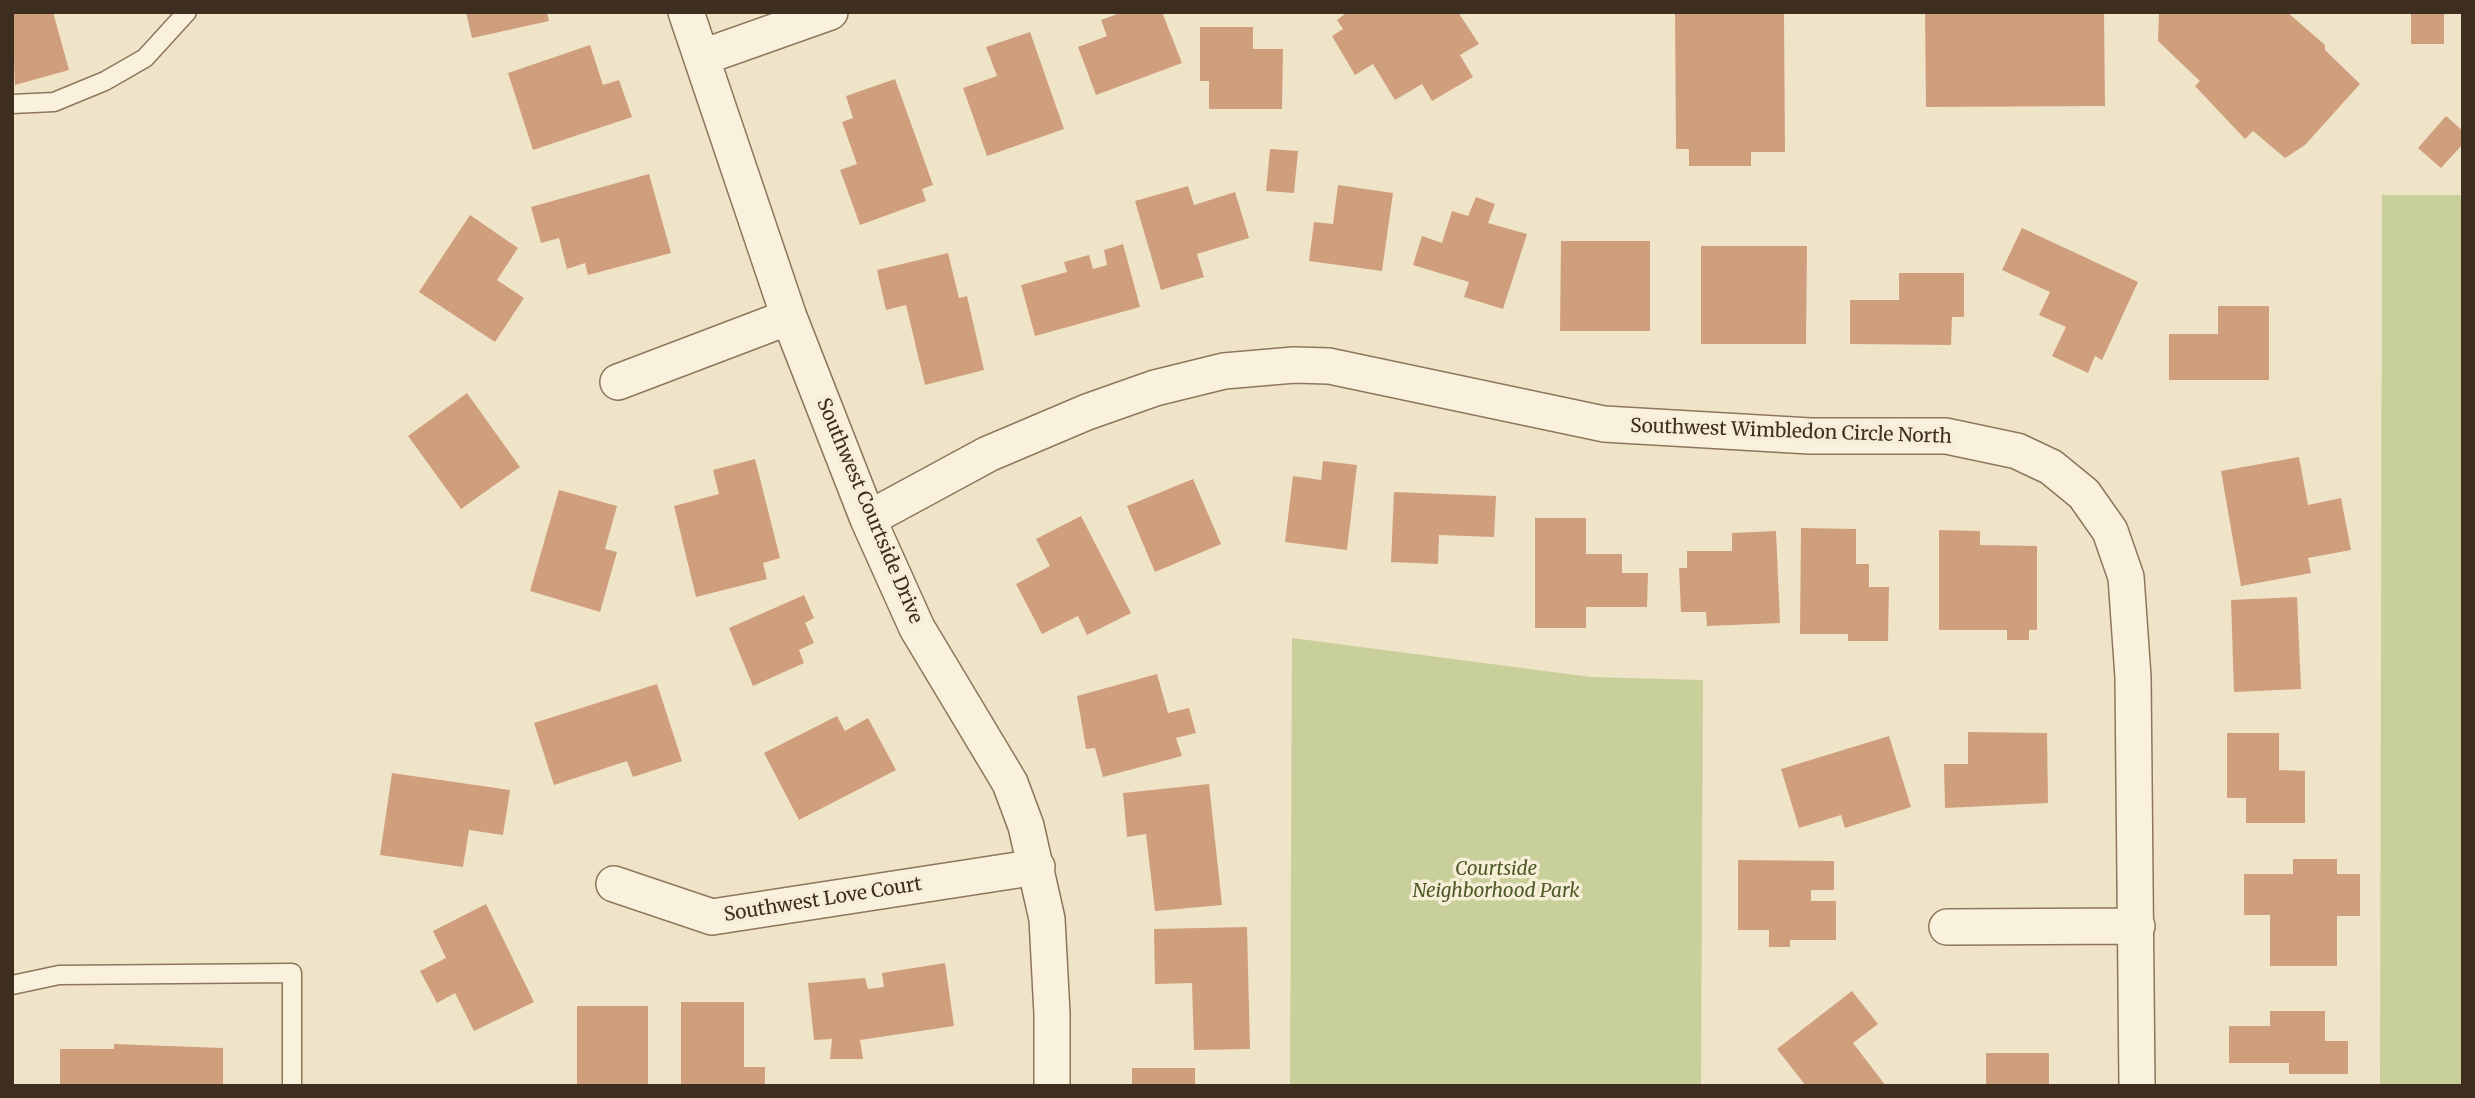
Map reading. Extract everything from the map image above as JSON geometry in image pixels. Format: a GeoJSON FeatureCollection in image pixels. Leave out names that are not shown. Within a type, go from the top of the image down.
{"type":"FeatureCollection","features":[{"type":"Feature","properties":{"kind":"street","name":"Southwest Courtside Drive"},"geometry":{"type":"LineString","coordinates":[[686,12],[789,317],[868,519],[917,628],[1010,783],[1037,867],[1047,919],[1052,1014],[1052,1086]]}},
{"type":"Feature","properties":{"kind":"street"},"geometry":{"type":"LineString","coordinates":[[703,57],[830,12]]}},
{"type":"Feature","properties":{"kind":"street"},"geometry":{"type":"LineString","coordinates":[[618,382],[789,317]]}},
{"type":"Feature","properties":{"kind":"street","name":"Southwest Wimbledon Circle North"},"geometry":{"type":"LineString","coordinates":[[868,519],[988,454],[1087,412],[1155,388],[1224,371],[1294,365],[1341,369],[1604,424],[1810,436],[1946,436],[2017,451],[2051,467],[2084,494],[2110,531],[2126,577],[2133,677],[2137,1086]]}},
{"type":"Feature","properties":{"kind":"street","name":"Southwest Love Court"},"geometry":{"type":"LineString","coordinates":[[614,884],[712,917],[1037,867]]}},
{"type":"Feature","properties":{"kind":"street"},"geometry":{"type":"LineString","coordinates":[[1947,928],[2137,926]]}},
{"type":"Feature","properties":{"kind":"lane"},"geometry":{"type":"LineString","coordinates":[[12,104],[54,102],[105,81],[145,58],[187,12]]}},
{"type":"Feature","properties":{"kind":"lane"},"geometry":{"type":"LineString","coordinates":[[12,985],[59,975],[292,972],[292,1086]]}},
{"type":"Feature","properties":{"kind":"green space"},"geometry":{"type":"Polygon","coordinates":[[[2382,195],[2463,195],[2463,1086],[2380,1086],[2382,195]]]}},
{"type":"Feature","properties":{"kind":"green space","name":"Courtside Neighborhood Park"},"geometry":{"type":"Polygon","coordinates":[[[1292,638],[1591,677],[1703,680],[1701,1086],[1290,1086],[1292,638]]]}},
{"type":"Feature","properties":{"kind":"building"},"geometry":{"type":"Polygon","coordinates":[[[12,12],[53,12],[69,70],[15,85],[12,12]]]}},
{"type":"Feature","properties":{"kind":"building"},"geometry":{"type":"Polygon","coordinates":[[[466,12],[547,12],[549,21],[472,38],[466,12]]]}},
{"type":"Feature","properties":{"kind":"building"},"geometry":{"type":"Polygon","coordinates":[[[1123,12],[1162,12],[1182,63],[1096,95],[1078,47],[1107,36],[1101,20],[1123,12]]]}},
{"type":"Feature","properties":{"kind":"building"},"geometry":{"type":"Polygon","coordinates":[[[1347,12],[1458,12],[1479,44],[1460,55],[1473,77],[1432,101],[1422,84],[1395,100],[1373,64],[1355,75],[1332,36],[1343,29],[1337,20],[1347,12]]]}},
{"type":"Feature","properties":{"kind":"building"},"geometry":{"type":"Polygon","coordinates":[[[1675,12],[1784,12],[1785,152],[1751,152],[1751,166],[1689,166],[1689,149],[1676,149],[1675,12]]]}},
{"type":"Feature","properties":{"kind":"building"},"geometry":{"type":"Polygon","coordinates":[[[1925,12],[2104,12],[2105,106],[1926,107],[1925,12]]]}},
{"type":"Feature","properties":{"kind":"building"},"geometry":{"type":"Polygon","coordinates":[[[2159,12],[2287,12],[2325,45],[2325,50],[2360,84],[2305,145],[2285,158],[2253,131],[2245,139],[2195,86],[2200,81],[2158,41],[2159,12]]]}},
{"type":"Feature","properties":{"kind":"building"},"geometry":{"type":"Polygon","coordinates":[[[2411,12],[2444,12],[2444,44],[2411,44],[2411,12]]]}},
{"type":"Feature","properties":{"kind":"building"},"geometry":{"type":"Polygon","coordinates":[[[1200,27],[1253,27],[1253,49],[1283,49],[1282,109],[1209,109],[1209,81],[1200,81],[1200,27]]]}},
{"type":"Feature","properties":{"kind":"building"},"geometry":{"type":"Polygon","coordinates":[[[1030,32],[1064,129],[987,156],[963,88],[997,76],[986,47],[1030,32]]]}},
{"type":"Feature","properties":{"kind":"building"},"geometry":{"type":"Polygon","coordinates":[[[590,45],[603,85],[619,80],[632,117],[533,150],[508,73],[590,45]]]}},
{"type":"Feature","properties":{"kind":"building"},"geometry":{"type":"Polygon","coordinates":[[[895,79],[933,185],[922,189],[926,201],[860,225],[840,170],[857,164],[842,122],[853,118],[846,96],[895,79]]]}},
{"type":"Feature","properties":{"kind":"building"},"geometry":{"type":"Polygon","coordinates":[[[2446,116],[2463,131],[2463,144],[2441,168],[2418,148],[2446,116]]]}},
{"type":"Feature","properties":{"kind":"building"},"geometry":{"type":"Polygon","coordinates":[[[1270,149],[1298,151],[1294,193],[1266,191],[1270,149]]]}},
{"type":"Feature","properties":{"kind":"building"},"geometry":{"type":"Polygon","coordinates":[[[649,174],[671,253],[588,275],[585,263],[567,269],[559,238],[541,243],[531,207],[649,174]]]}},
{"type":"Feature","properties":{"kind":"building"},"geometry":{"type":"Polygon","coordinates":[[[1338,185],[1393,193],[1382,271],[1309,261],[1314,222],[1333,224],[1338,185]]]}},
{"type":"Feature","properties":{"kind":"building"},"geometry":{"type":"Polygon","coordinates":[[[1188,186],[1194,205],[1235,192],[1249,238],[1197,254],[1204,277],[1161,290],[1135,201],[1188,186]]]}},
{"type":"Feature","properties":{"kind":"building"},"geometry":{"type":"Polygon","coordinates":[[[1476,197],[1495,204],[1488,223],[1527,234],[1503,309],[1464,297],[1469,282],[1413,265],[1422,236],[1442,243],[1452,211],[1468,216],[1476,197]]]}},
{"type":"Feature","properties":{"kind":"building"},"geometry":{"type":"Polygon","coordinates":[[[470,215],[518,248],[497,280],[524,298],[495,342],[419,292],[470,215]]]}},
{"type":"Feature","properties":{"kind":"building"},"geometry":{"type":"Polygon","coordinates":[[[2022,228],[2138,282],[2102,360],[2095,356],[2088,373],[2052,356],[2066,327],[2039,315],[2050,292],[2002,270],[2022,228]]]}},
{"type":"Feature","properties":{"kind":"building"},"geometry":{"type":"Polygon","coordinates":[[[1561,241],[1650,241],[1650,331],[1560,331],[1561,241]]]}},
{"type":"Feature","properties":{"kind":"building"},"geometry":{"type":"Polygon","coordinates":[[[1123,244],[1140,307],[1035,336],[1021,285],[1067,272],[1064,262],[1089,255],[1093,269],[1107,265],[1104,250],[1123,244]]]}},
{"type":"Feature","properties":{"kind":"building"},"geometry":{"type":"Polygon","coordinates":[[[1701,246],[1807,246],[1806,344],[1701,344],[1701,246]]]}},
{"type":"Feature","properties":{"kind":"building"},"geometry":{"type":"Polygon","coordinates":[[[948,253],[959,298],[967,296],[984,370],[925,385],[906,305],[886,310],[877,270],[948,253]]]}},
{"type":"Feature","properties":{"kind":"building"},"geometry":{"type":"Polygon","coordinates":[[[1899,273],[1964,273],[1964,317],[1952,317],[1951,345],[1850,344],[1850,300],[1899,300],[1899,273]]]}},
{"type":"Feature","properties":{"kind":"building"},"geometry":{"type":"Polygon","coordinates":[[[2218,306],[2269,306],[2269,380],[2169,380],[2169,334],[2218,334],[2218,306]]]}},
{"type":"Feature","properties":{"kind":"building"},"geometry":{"type":"Polygon","coordinates":[[[467,393],[520,467],[461,509],[408,436],[467,393]]]}},
{"type":"Feature","properties":{"kind":"building"},"geometry":{"type":"Polygon","coordinates":[[[2299,457],[2308,505],[2341,498],[2351,550],[2308,558],[2311,573],[2241,586],[2221,471],[2299,457]]]}},
{"type":"Feature","properties":{"kind":"building"},"geometry":{"type":"Polygon","coordinates":[[[755,459],[780,558],[763,563],[767,579],[696,597],[674,506],[719,494],[713,470],[755,459]]]}},
{"type":"Feature","properties":{"kind":"building"},"geometry":{"type":"Polygon","coordinates":[[[1323,461],[1357,465],[1347,550],[1285,542],[1293,476],[1321,480],[1323,461]]]}},
{"type":"Feature","properties":{"kind":"building"},"geometry":{"type":"Polygon","coordinates":[[[1193,479],[1221,544],[1155,572],[1127,506],[1193,479]]]}},
{"type":"Feature","properties":{"kind":"building"},"geometry":{"type":"Polygon","coordinates":[[[559,490],[617,506],[605,549],[617,552],[600,612],[530,591],[559,490]]]}},
{"type":"Feature","properties":{"kind":"building"},"geometry":{"type":"Polygon","coordinates":[[[1394,492],[1496,496],[1494,537],[1439,535],[1438,564],[1391,562],[1394,492]]]}},
{"type":"Feature","properties":{"kind":"building"},"geometry":{"type":"Polygon","coordinates":[[[1081,516],[1131,613],[1087,635],[1078,616],[1042,634],[1016,584],[1050,566],[1036,539],[1081,516]]]}},
{"type":"Feature","properties":{"kind":"building"},"geometry":{"type":"Polygon","coordinates":[[[1535,518],[1586,518],[1586,554],[1622,554],[1622,573],[1648,573],[1647,607],[1586,607],[1586,628],[1535,628],[1535,518]]]}},
{"type":"Feature","properties":{"kind":"building"},"geometry":{"type":"Polygon","coordinates":[[[1801,528],[1856,529],[1856,564],[1869,564],[1869,587],[1889,587],[1888,641],[1848,641],[1848,634],[1800,634],[1801,528]]]}},
{"type":"Feature","properties":{"kind":"building"},"geometry":{"type":"Polygon","coordinates":[[[1939,530],[1980,531],[1980,545],[2037,546],[2037,630],[2029,630],[2029,640],[2007,640],[2007,630],[1939,630],[1939,530]]]}},
{"type":"Feature","properties":{"kind":"building"},"geometry":{"type":"Polygon","coordinates":[[[1776,531],[1780,623],[1707,626],[1706,612],[1681,612],[1679,568],[1687,568],[1687,551],[1732,551],[1732,533],[1776,531]]]}},
{"type":"Feature","properties":{"kind":"building"},"geometry":{"type":"Polygon","coordinates":[[[804,595],[814,618],[805,623],[814,643],[799,650],[804,663],[753,686],[729,628],[804,595]]]}},
{"type":"Feature","properties":{"kind":"building"},"geometry":{"type":"Polygon","coordinates":[[[2297,597],[2301,689],[2234,692],[2231,600],[2297,597]]]}},
{"type":"Feature","properties":{"kind":"building"},"geometry":{"type":"Polygon","coordinates":[[[1157,674],[1168,713],[1189,708],[1196,733],[1176,738],[1182,756],[1103,777],[1095,748],[1086,749],[1077,696],[1157,674]]]}},
{"type":"Feature","properties":{"kind":"building"},"geometry":{"type":"Polygon","coordinates":[[[657,684],[682,761],[633,777],[627,761],[554,785],[534,723],[657,684]]]}},
{"type":"Feature","properties":{"kind":"building"},"geometry":{"type":"Polygon","coordinates":[[[837,716],[845,731],[868,718],[896,770],[799,820],[764,753],[837,716]]]}},
{"type":"Feature","properties":{"kind":"building"},"geometry":{"type":"Polygon","coordinates":[[[1968,732],[2047,733],[2048,803],[1945,808],[1944,764],[1968,764],[1968,732]]]}},
{"type":"Feature","properties":{"kind":"building"},"geometry":{"type":"Polygon","coordinates":[[[2227,733],[2279,733],[2279,770],[2305,771],[2305,823],[2246,823],[2246,798],[2227,798],[2227,733]]]}},
{"type":"Feature","properties":{"kind":"building"},"geometry":{"type":"Polygon","coordinates":[[[1889,736],[1911,807],[1845,828],[1841,815],[1799,828],[1781,769],[1889,736]]]}},
{"type":"Feature","properties":{"kind":"building"},"geometry":{"type":"Polygon","coordinates":[[[392,773],[510,790],[503,835],[469,830],[463,867],[380,855],[392,773]]]}},
{"type":"Feature","properties":{"kind":"building"},"geometry":{"type":"Polygon","coordinates":[[[1209,784],[1222,905],[1155,911],[1146,834],[1127,837],[1123,793],[1209,784]]]}},
{"type":"Feature","properties":{"kind":"building"},"geometry":{"type":"Polygon","coordinates":[[[2293,859],[2337,859],[2337,874],[2360,874],[2360,916],[2337,916],[2337,966],[2270,966],[2270,915],[2244,915],[2244,874],[2293,874],[2293,859]]]}},
{"type":"Feature","properties":{"kind":"building"},"geometry":{"type":"Polygon","coordinates":[[[1738,860],[1834,861],[1834,890],[1811,890],[1811,901],[1836,901],[1836,940],[1790,940],[1790,947],[1769,947],[1769,930],[1738,930],[1738,860]]]}},
{"type":"Feature","properties":{"kind":"building"},"geometry":{"type":"Polygon","coordinates":[[[486,904],[534,1002],[474,1031],[455,993],[437,1003],[420,971],[446,958],[433,931],[486,904]]]}},
{"type":"Feature","properties":{"kind":"building"},"geometry":{"type":"Polygon","coordinates":[[[1247,927],[1250,1049],[1194,1050],[1192,983],[1155,984],[1154,929],[1247,927]]]}},
{"type":"Feature","properties":{"kind":"building"},"geometry":{"type":"Polygon","coordinates":[[[945,963],[954,1026],[860,1040],[863,1059],[830,1059],[832,1039],[814,1040],[808,983],[865,978],[868,989],[884,987],[882,973],[945,963]]]}},
{"type":"Feature","properties":{"kind":"building"},"geometry":{"type":"Polygon","coordinates":[[[1852,991],[1878,1024],[1853,1043],[1886,1086],[1806,1086],[1777,1049],[1852,991]]]}},
{"type":"Feature","properties":{"kind":"building"},"geometry":{"type":"Polygon","coordinates":[[[681,1002],[744,1002],[744,1067],[765,1067],[765,1086],[681,1086],[681,1002]]]}},
{"type":"Feature","properties":{"kind":"building"},"geometry":{"type":"Polygon","coordinates":[[[577,1006],[648,1006],[648,1086],[577,1086],[577,1006]]]}},
{"type":"Feature","properties":{"kind":"building"},"geometry":{"type":"Polygon","coordinates":[[[2270,1011],[2325,1011],[2325,1041],[2348,1041],[2348,1074],[2289,1074],[2289,1063],[2229,1063],[2229,1026],[2270,1026],[2270,1011]]]}},
{"type":"Feature","properties":{"kind":"building"},"geometry":{"type":"Polygon","coordinates":[[[114,1044],[223,1048],[223,1086],[60,1086],[60,1049],[114,1049],[114,1044]]]}},
{"type":"Feature","properties":{"kind":"building"},"geometry":{"type":"Polygon","coordinates":[[[1986,1053],[2049,1053],[2049,1086],[1986,1086],[1986,1053]]]}},
{"type":"Feature","properties":{"kind":"building"},"geometry":{"type":"Polygon","coordinates":[[[1132,1068],[1195,1068],[1195,1086],[1132,1086],[1132,1068]]]}}]}
